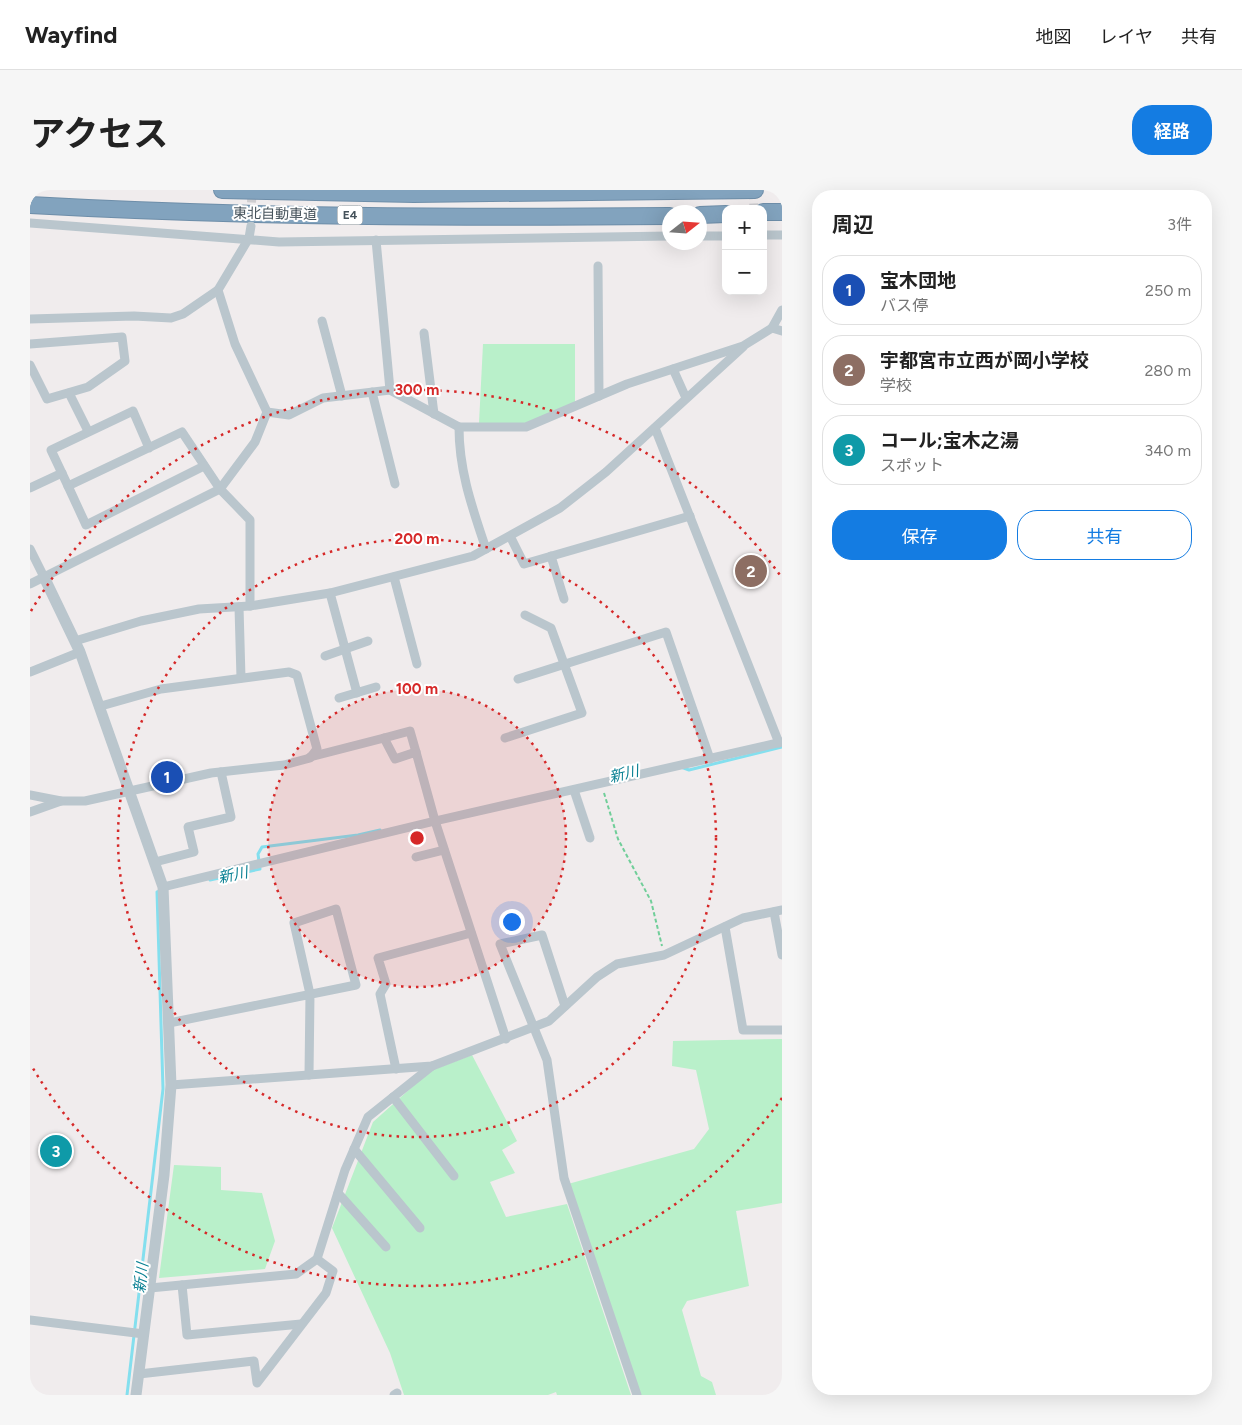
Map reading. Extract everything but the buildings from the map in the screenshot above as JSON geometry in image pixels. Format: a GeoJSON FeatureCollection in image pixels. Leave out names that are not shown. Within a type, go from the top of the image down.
{"type":"FeatureCollection","features":[{"type":"Feature","properties":{"kind":"highway","name":"東北自動車道"},"geometry":{"type":"LineString","coordinates":[[222,190],[414,194],[754,190]]}},
{"type":"Feature","properties":{"kind":"highway","name":"東北自動車道"},"geometry":{"type":"LineString","coordinates":[[30,205],[204,213],[405,216],[662,216]]}},
{"type":"Feature","properties":{"kind":"highway"},"geometry":{"type":"LineString","coordinates":[[767,212],[782,212]]}},
{"type":"Feature","properties":{"kind":"highway"},"geometry":{"type":"LineString","coordinates":[[707,214],[722,214]]}},
{"type":"Feature","properties":{"kind":"street"},"geometry":{"type":"LineString","coordinates":[[30,223],[249,238],[279,242],[662,236]]}},
{"type":"Feature","properties":{"kind":"street"},"geometry":{"type":"LineString","coordinates":[[30,320],[134,316],[171,318],[190,310],[218,290],[249,238],[251,226]]}},
{"type":"Feature","properties":{"kind":"street"},"geometry":{"type":"LineString","coordinates":[[767,235],[782,235]]}},
{"type":"Feature","properties":{"kind":"street"},"geometry":{"type":"LineString","coordinates":[[707,236],[722,236]]}},
{"type":"Feature","properties":{"kind":"street"},"geometry":{"type":"LineString","coordinates":[[376,240],[390,390]]}},
{"type":"Feature","properties":{"kind":"street"},"geometry":{"type":"LineString","coordinates":[[598,266],[599,396]]}},
{"type":"Feature","properties":{"kind":"street"},"geometry":{"type":"LineString","coordinates":[[30,584],[220,489],[255,442],[267,412],[235,344],[218,290]]}},
{"type":"Feature","properties":{"kind":"street"},"geometry":{"type":"LineString","coordinates":[[75,641],[141,621],[199,609],[250,606],[330,594],[473,556],[560,508],[606,472],[743,346],[772,328],[782,310]]}},
{"type":"Feature","properties":{"kind":"street"},"geometry":{"type":"LineString","coordinates":[[322,321],[342,396]]}},
{"type":"Feature","properties":{"kind":"street"},"geometry":{"type":"LineString","coordinates":[[772,328],[782,331]]}},
{"type":"Feature","properties":{"kind":"street"},"geometry":{"type":"LineString","coordinates":[[424,332],[434,414]]}},
{"type":"Feature","properties":{"kind":"street"},"geometry":{"type":"LineString","coordinates":[[30,344],[122,337],[125,360],[88,387],[47,399],[30,365]]}},
{"type":"Feature","properties":{"kind":"street"},"geometry":{"type":"LineString","coordinates":[[267,412],[289,415],[323,398],[390,390],[459,427],[526,427],[599,396],[743,346]]}},
{"type":"Feature","properties":{"kind":"street"},"geometry":{"type":"LineString","coordinates":[[673,369],[686,398]]}},
{"type":"Feature","properties":{"kind":"street"},"geometry":{"type":"LineString","coordinates":[[69,392],[88,432]]}},
{"type":"Feature","properties":{"kind":"street"},"geometry":{"type":"LineString","coordinates":[[372,392],[395,484]]}},
{"type":"Feature","properties":{"kind":"street"},"geometry":{"type":"LineString","coordinates":[[149,448],[133,411],[51,450],[86,525],[204,466]]}},
{"type":"Feature","properties":{"kind":"street"},"geometry":{"type":"LineString","coordinates":[[459,427],[459,455],[470,501],[486,548]]}},
{"type":"Feature","properties":{"kind":"street"},"geometry":{"type":"LineString","coordinates":[[164,886],[434,821],[781,743],[655,428]]}},
{"type":"Feature","properties":{"kind":"street"},"geometry":{"type":"LineString","coordinates":[[68,486],[182,432],[220,489],[250,520],[250,606]]}},
{"type":"Feature","properties":{"kind":"street"},"geometry":{"type":"LineString","coordinates":[[30,488],[62,473]]}},
{"type":"Feature","properties":{"kind":"street"},"geometry":{"type":"LineString","coordinates":[[510,536],[524,564],[690,516]]}},
{"type":"Feature","properties":{"kind":"street"},"geometry":{"type":"LineString","coordinates":[[30,552],[80,652],[164,886],[171,1085],[164,1169],[136,1395]]}},
{"type":"Feature","properties":{"kind":"street"},"geometry":{"type":"LineString","coordinates":[[551,556],[564,599]]}},
{"type":"Feature","properties":{"kind":"street"},"geometry":{"type":"LineString","coordinates":[[394,577],[417,664]]}},
{"type":"Feature","properties":{"kind":"street"},"geometry":{"type":"LineString","coordinates":[[330,594],[357,693]]}},
{"type":"Feature","properties":{"kind":"street"},"geometry":{"type":"LineString","coordinates":[[239,607],[240,678]]}},
{"type":"Feature","properties":{"kind":"street"},"geometry":{"type":"LineString","coordinates":[[505,738],[582,713],[551,628],[525,615]]}},
{"type":"Feature","properties":{"kind":"street"},"geometry":{"type":"LineString","coordinates":[[518,679],[666,632],[710,759]]}},
{"type":"Feature","properties":{"kind":"street"},"geometry":{"type":"LineString","coordinates":[[325,656],[368,641]]}},
{"type":"Feature","properties":{"kind":"street"},"geometry":{"type":"LineString","coordinates":[[30,672],[80,652]]}},
{"type":"Feature","properties":{"kind":"street"},"geometry":{"type":"LineString","coordinates":[[100,706],[161,689],[290,672],[297,674],[317,750],[310,758]]}},
{"type":"Feature","properties":{"kind":"street"},"geometry":{"type":"LineString","coordinates":[[339,698],[376,687]]}},
{"type":"Feature","properties":{"kind":"street"},"geometry":{"type":"LineString","coordinates":[[30,795],[61,801],[85,801],[221,772],[284,765],[410,732],[434,821],[506,1038]]}},
{"type":"Feature","properties":{"kind":"street"},"geometry":{"type":"LineString","coordinates":[[384,738],[395,759],[416,752]]}},
{"type":"Feature","properties":{"kind":"street"},"geometry":{"type":"LineString","coordinates":[[155,862],[194,852],[188,827],[231,817],[221,772]]}},
{"type":"Feature","properties":{"kind":"street"},"geometry":{"type":"LineString","coordinates":[[574,790],[590,838]]}},
{"type":"Feature","properties":{"kind":"street"},"geometry":{"type":"LineString","coordinates":[[30,812],[61,801]]}},
{"type":"Feature","properties":{"kind":"street"},"geometry":{"type":"LineString","coordinates":[[416,858],[444,850]]}},
{"type":"Feature","properties":{"kind":"street"},"geometry":{"type":"LineString","coordinates":[[169,1023],[310,994],[356,984],[336,910],[294,923],[310,994],[309,1075]]}},
{"type":"Feature","properties":{"kind":"street"},"geometry":{"type":"LineString","coordinates":[[171,1085],[432,1066],[549,1021],[597,977],[617,964],[664,955],[743,918],[778,911],[782,954]]}},
{"type":"Feature","properties":{"kind":"street"},"geometry":{"type":"LineString","coordinates":[[725,927],[743,1030],[782,1030]]}},
{"type":"Feature","properties":{"kind":"street"},"geometry":{"type":"LineString","coordinates":[[396,1068],[380,994],[386,984],[378,958],[471,933]]}},
{"type":"Feature","properties":{"kind":"street"},"geometry":{"type":"LineString","coordinates":[[565,1006],[542,935],[500,944],[532,1028],[547,1060],[564,1178],[637,1395]]}},
{"type":"Feature","properties":{"kind":"street"},"geometry":{"type":"LineString","coordinates":[[150,1288],[296,1274],[317,1259],[338,1192],[368,1117],[432,1066]]}},
{"type":"Feature","properties":{"kind":"street"},"geometry":{"type":"LineString","coordinates":[[392,1098],[454,1176]]}},
{"type":"Feature","properties":{"kind":"street"},"geometry":{"type":"LineString","coordinates":[[354,1149],[420,1228]]}},
{"type":"Feature","properties":{"kind":"street"},"geometry":{"type":"LineString","coordinates":[[338,1192],[386,1247]]}},
{"type":"Feature","properties":{"kind":"street"},"geometry":{"type":"LineString","coordinates":[[139,1374],[254,1362],[257,1383],[326,1293],[333,1271],[317,1259]]}},
{"type":"Feature","properties":{"kind":"street"},"geometry":{"type":"LineString","coordinates":[[182,1285],[187,1335],[301,1324]]}},
{"type":"Feature","properties":{"kind":"street"},"geometry":{"type":"LineString","coordinates":[[30,1320],[144,1334]]}},
{"type":"Feature","properties":{"kind":"path"},"geometry":{"type":"LineString","coordinates":[[602,783],[618,839],[651,901],[664,955]]}},
{"type":"Feature","properties":{"kind":"green space"},"geometry":{"type":"Polygon","coordinates":[[[483,344],[575,344],[575,404],[527,423],[479,423],[483,344]]]}},
{"type":"Feature","properties":{"kind":"green space"},"geometry":{"type":"Polygon","coordinates":[[[782,1039],[782,1203],[736,1211],[749,1286],[687,1301],[682,1310],[701,1376],[712,1382],[716,1395],[640,1395],[568,1184],[694,1149],[709,1129],[696,1070],[672,1066],[673,1041],[782,1039]]]}},
{"type":"Feature","properties":{"kind":"green space"},"geometry":{"type":"Polygon","coordinates":[[[472,1055],[517,1141],[502,1150],[515,1173],[490,1182],[506,1217],[567,1204],[631,1395],[557,1395],[556,1392],[548,1395],[404,1395],[390,1353],[332,1228],[373,1122],[430,1071],[472,1055]]]}},
{"type":"Feature","properties":{"kind":"green space"},"geometry":{"type":"Polygon","coordinates":[[[174,1165],[221,1167],[221,1190],[262,1193],[275,1241],[265,1269],[159,1278],[174,1165]]]}},
{"type":"Feature","properties":{"kind":"waterway","name":"新川"},"geometry":{"type":"LineString","coordinates":[[681,767],[689,770],[782,747]]}},
{"type":"Feature","properties":{"kind":"waterway","name":"新川"},"geometry":{"type":"LineString","coordinates":[[210,880],[260,869],[258,854],[262,847],[358,835],[380,830]]}},
{"type":"Feature","properties":{"kind":"waterway","name":"新川"},"geometry":{"type":"LineString","coordinates":[[127,1395],[163,1089],[157,892],[160,891]]}},
{"type":"Feature","properties":{"kind":"tunnel"},"geometry":{"type":"LineString","coordinates":[[251,216],[252,190]]}},
{"type":"Feature","properties":{"kind":"tunnel"},"geometry":{"type":"LineString","coordinates":[[753,190],[754,205]]}},
{"type":"Feature","properties":{"kind":"place","name":"宇都宮市立西が岡小学校"},"geometry":{"type":"Point","coordinates":[751,571]}},
{"type":"Feature","properties":{"kind":"place","name":"宝木団地"},"geometry":{"type":"Point","coordinates":[167,777]}},
{"type":"Feature","properties":{"kind":"place","name":"コール;宝木之湯"},"geometry":{"type":"Point","coordinates":[56,1151]}}]}
